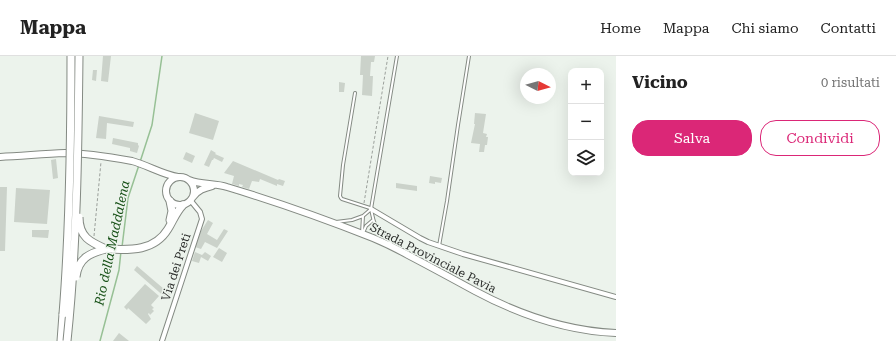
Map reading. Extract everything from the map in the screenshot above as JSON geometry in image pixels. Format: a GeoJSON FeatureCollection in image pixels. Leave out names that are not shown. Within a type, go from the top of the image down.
{"type":"FeatureCollection","features":[{"type":"Feature","properties":{"kind":"highway"},"geometry":{"type":"LineString","coordinates":[[61,341],[66,274],[70,180],[71,56]]}},
{"type":"Feature","properties":{"kind":"highway"},"geometry":{"type":"LineString","coordinates":[[67,341],[73,275],[77,180],[79,56]]}},
{"type":"Feature","properties":{"kind":"highway"},"geometry":{"type":"LineString","coordinates":[[77,180],[80,192],[80,227],[90,242],[106,249]]}},
{"type":"Feature","properties":{"kind":"highway"},"geometry":{"type":"LineString","coordinates":[[167,230],[172,215],[170,201]]}},
{"type":"Feature","properties":{"kind":"highway"},"geometry":{"type":"LineString","coordinates":[[70,315],[74,307],[76,275],[83,259],[90,254],[106,249],[140,249],[155,242],[161,238],[183,205]]}},
{"type":"Feature","properties":{"kind":"main road","name":"Strada Provinciale Pavia"},"geometry":{"type":"LineString","coordinates":[[0,156],[66,153],[93,155],[132,162],[198,183],[220,185],[314,215],[382,241],[447,275],[475,292],[510,308],[568,327],[616,333]]}},
{"type":"Feature","properties":{"kind":"main road","name":"Strada Provinciale Pavia"},"geometry":{"type":"LineString","coordinates":[[143,165],[156,171],[162,176],[165,182],[167,198],[170,201]]}},
{"type":"Feature","properties":{"kind":"main road"},"geometry":{"type":"LineString","coordinates":[[166,189],[169,181],[178,177]]}},
{"type":"Feature","properties":{"kind":"main road"},"geometry":{"type":"LineString","coordinates":[[189,180],[194,186],[192,199]]}},
{"type":"Feature","properties":{"kind":"main road"},"geometry":{"type":"LineString","coordinates":[[170,201],[178,206],[187,204],[196,193],[202,189],[220,185]]}},
{"type":"Feature","properties":{"kind":"street","name":"Via dei Preti"},"geometry":{"type":"LineString","coordinates":[[162,341],[202,219],[200,212],[192,199]]}},
{"type":"Feature","properties":{"kind":"street"},"geometry":{"type":"LineString","coordinates":[[371,209],[420,238],[439,246],[616,297]]}},
{"type":"Feature","properties":{"kind":"lane"},"geometry":{"type":"LineString","coordinates":[[392,247],[390,240],[379,232],[374,224],[371,209],[397,56]]}},
{"type":"Feature","properties":{"kind":"lane"},"geometry":{"type":"LineString","coordinates":[[439,246],[448,201],[469,56]]}},
{"type":"Feature","properties":{"kind":"lane"},"geometry":{"type":"LineString","coordinates":[[356,92],[343,165],[340,196],[342,199],[371,209]]}},
{"type":"Feature","properties":{"kind":"lane"},"geometry":{"type":"LineString","coordinates":[[332,222],[352,220],[363,216],[371,209]]}},
{"type":"Feature","properties":{"kind":"lane"},"geometry":{"type":"LineString","coordinates":[[362,234],[363,216]]}},
{"type":"Feature","properties":{"kind":"lane"},"geometry":{"type":"LineString","coordinates":[[362,234],[366,226],[373,220]]}},
{"type":"Feature","properties":{"kind":"path"},"geometry":{"type":"LineString","coordinates":[[364,206],[365,190],[388,56]]}},
{"type":"Feature","properties":{"kind":"building"},"geometry":{"type":"Polygon","coordinates":[[[103,56],[111,56],[108,82],[101,81],[103,56]]]}},
{"type":"Feature","properties":{"kind":"building"},"geometry":{"type":"Polygon","coordinates":[[[361,56],[375,56],[374,62],[371,62],[370,76],[373,76],[372,96],[362,95],[363,75],[360,75],[361,56]]]}},
{"type":"Feature","properties":{"kind":"building"},"geometry":{"type":"Polygon","coordinates":[[[93,70],[97,70],[96,81],[92,80],[93,70]]]}},
{"type":"Feature","properties":{"kind":"building"},"geometry":{"type":"Polygon","coordinates":[[[339,82],[345,83],[344,92],[339,92],[339,82]]]}},
{"type":"Feature","properties":{"kind":"building"},"geometry":{"type":"Polygon","coordinates":[[[195,113],[219,121],[213,140],[189,133],[195,113]]]}},
{"type":"Feature","properties":{"kind":"building"},"geometry":{"type":"Polygon","coordinates":[[[475,113],[486,114],[483,133],[487,134],[486,137],[488,137],[484,152],[479,152],[480,144],[471,143],[475,124],[475,113]]]}},
{"type":"Feature","properties":{"kind":"building"},"geometry":{"type":"Polygon","coordinates":[[[99,116],[134,122],[133,127],[107,123],[106,139],[96,138],[99,116]]]}},
{"type":"Feature","properties":{"kind":"building"},"geometry":{"type":"Polygon","coordinates":[[[113,138],[138,143],[139,146],[137,153],[130,151],[130,148],[112,144],[113,138]]]}},
{"type":"Feature","properties":{"kind":"building"},"geometry":{"type":"Polygon","coordinates":[[[211,150],[216,153],[215,154],[224,158],[222,162],[214,158],[209,167],[204,165],[211,150]]]}},
{"type":"Feature","properties":{"kind":"building"},"geometry":{"type":"Polygon","coordinates":[[[186,152],[195,156],[192,163],[183,159],[186,152]]]}},
{"type":"Feature","properties":{"kind":"building"},"geometry":{"type":"Polygon","coordinates":[[[56,159],[58,178],[53,179],[51,160],[56,159]]]}},
{"type":"Feature","properties":{"kind":"building"},"geometry":{"type":"Polygon","coordinates":[[[233,161],[278,180],[285,181],[283,186],[277,184],[277,186],[260,179],[259,182],[252,181],[249,189],[242,187],[243,185],[239,184],[239,186],[232,184],[234,176],[224,173],[233,161]]]}},
{"type":"Feature","properties":{"kind":"building"},"geometry":{"type":"Polygon","coordinates":[[[430,176],[442,178],[441,183],[429,183],[430,176]]]}},
{"type":"Feature","properties":{"kind":"building"},"geometry":{"type":"Polygon","coordinates":[[[396,183],[417,186],[417,191],[396,188],[396,183]]]}},
{"type":"Feature","properties":{"kind":"building"},"geometry":{"type":"Polygon","coordinates":[[[0,187],[7,187],[5,251],[0,251],[0,187]]]}},
{"type":"Feature","properties":{"kind":"building"},"geometry":{"type":"Polygon","coordinates":[[[16,188],[50,190],[47,224],[14,222],[16,188]]]}},
{"type":"Feature","properties":{"kind":"building"},"geometry":{"type":"Polygon","coordinates":[[[208,220],[213,223],[207,234],[217,240],[224,229],[228,231],[217,248],[205,242],[201,249],[195,247],[201,231],[208,220]]]}},
{"type":"Feature","properties":{"kind":"building"},"geometry":{"type":"Polygon","coordinates":[[[32,230],[49,230],[48,238],[32,237],[32,230]]]}},
{"type":"Feature","properties":{"kind":"building"},"geometry":{"type":"Polygon","coordinates":[[[219,248],[227,253],[222,262],[213,257],[219,248]]]}},
{"type":"Feature","properties":{"kind":"building"},"geometry":{"type":"Polygon","coordinates":[[[195,252],[202,255],[205,252],[211,256],[208,261],[201,257],[199,263],[192,261],[195,252]]]}},
{"type":"Feature","properties":{"kind":"building"},"geometry":{"type":"Polygon","coordinates":[[[137,266],[171,295],[167,299],[134,270],[137,266]]]}},
{"type":"Feature","properties":{"kind":"building"},"geometry":{"type":"Polygon","coordinates":[[[145,284],[159,296],[151,305],[154,308],[152,309],[154,311],[150,315],[149,313],[148,314],[151,319],[146,324],[128,308],[127,310],[124,307],[145,284]]]}},
{"type":"Feature","properties":{"kind":"building"},"geometry":{"type":"Polygon","coordinates":[[[119,333],[129,341],[113,341],[119,333]]]}},
{"type":"Feature","properties":{"kind":"waterway","name":"Rio della Maddalena"},"geometry":{"type":"LineString","coordinates":[[140,162],[152,125],[162,56]]}},
{"type":"Feature","properties":{"kind":"waterway","name":"Rio della Maddalena"},"geometry":{"type":"LineString","coordinates":[[122,247],[128,198],[139,165]]}},
{"type":"Feature","properties":{"kind":"waterway","name":"Rio della Maddalena"},"geometry":{"type":"LineString","coordinates":[[100,341],[119,270],[121,251]]}}]}
